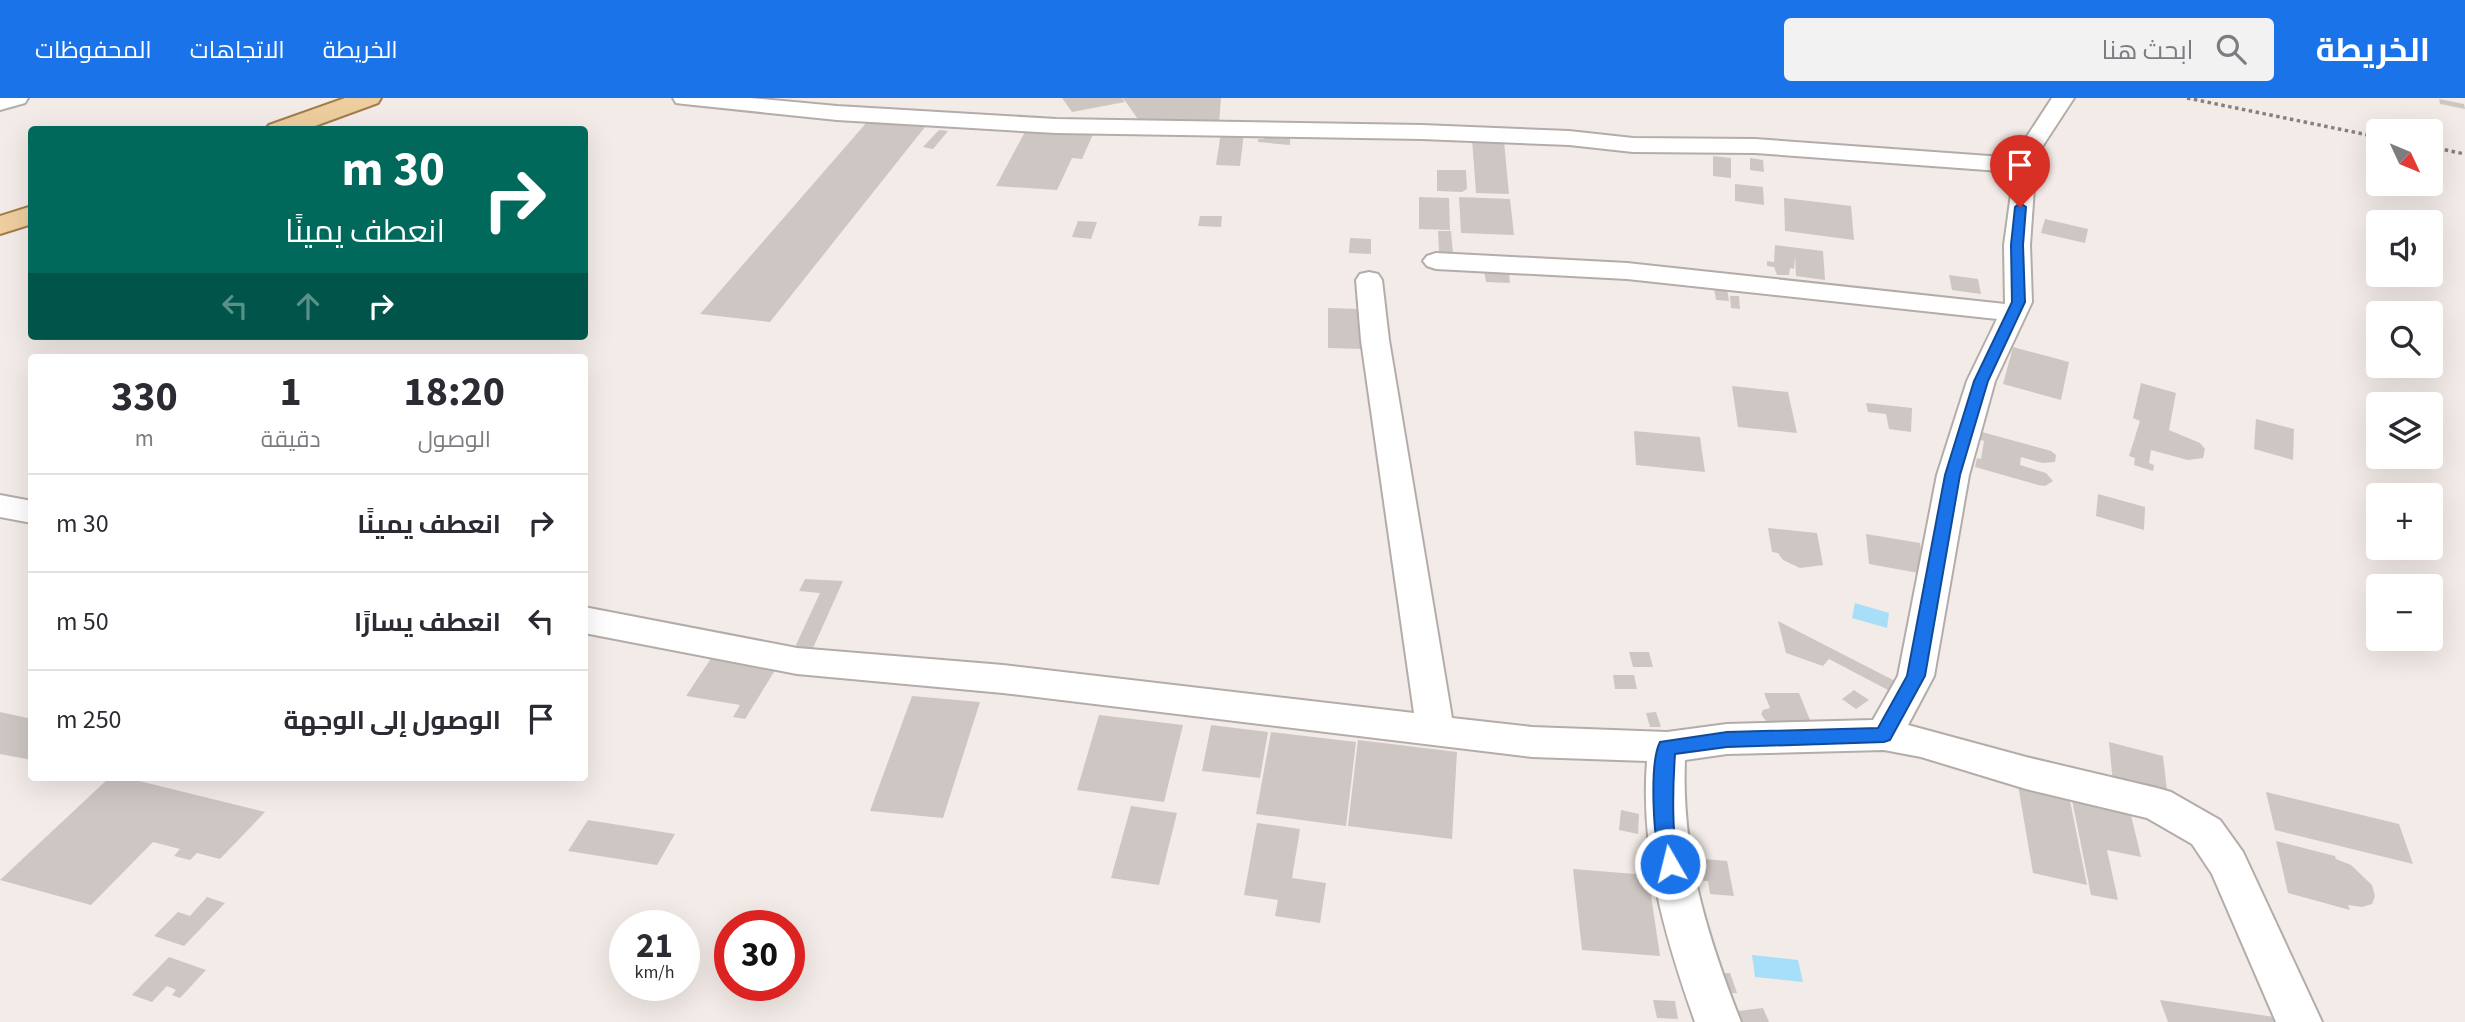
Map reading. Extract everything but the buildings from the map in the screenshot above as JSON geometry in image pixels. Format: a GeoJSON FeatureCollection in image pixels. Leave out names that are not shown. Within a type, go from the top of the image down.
{"type":"FeatureCollection","features":[{"type":"Feature","properties":{"kind":"main road"},"geometry":{"type":"LineString","coordinates":[[289,126],[369,98]]}},
{"type":"Feature","properties":{"kind":"main road"},"geometry":{"type":"LineString","coordinates":[[0,225],[28,215]]}},
{"type":"Feature","properties":{"kind":"street"},"geometry":{"type":"LineString","coordinates":[[0,104],[17,98]]}},
{"type":"Feature","properties":{"kind":"street"},"geometry":{"type":"LineString","coordinates":[[684,98],[838,113],[1056,126],[1408,132],[1569,138],[1633,145],[1755,146],[1848,151],[2026,166]]}},
{"type":"Feature","properties":{"kind":"street"},"geometry":{"type":"LineString","coordinates":[[1884,735],[1916,676],[1953,475],[1981,381],[2019,302],[2017,245],[2026,166],[2031,147],[2063,98]]}},
{"type":"Feature","properties":{"kind":"street"},"geometry":{"type":"LineString","coordinates":[[1436,261],[1627,271],[2013,313]]}},
{"type":"Feature","properties":{"kind":"street"},"geometry":{"type":"LineString","coordinates":[[1369,280],[1375,340],[1435,731]]}},
{"type":"Feature","properties":{"kind":"street"},"geometry":{"type":"LineString","coordinates":[[0,506],[28,511]]}},
{"type":"Feature","properties":{"kind":"street"},"geometry":{"type":"LineString","coordinates":[[588,621],[797,661],[1003,679],[1532,742],[1667,747],[1727,740],[1884,735],[1921,741],[2026,773],[2157,804],[2206,832],[2228,864],[2299,1022]]}},
{"type":"Feature","properties":{"kind":"street"},"geometry":{"type":"LineString","coordinates":[[1667,747],[1663,788],[1666,844],[1678,903],[1718,1022]]}},
{"type":"Feature","properties":{"kind":"path"},"geometry":{"type":"LineString","coordinates":[[2187,98],[2366,135]]}},
{"type":"Feature","properties":{"kind":"path"},"geometry":{"type":"LineString","coordinates":[[2443,149],[2465,154]]}},
{"type":"Feature","properties":{"kind":"water"},"geometry":{"type":"Polygon","coordinates":[[[1855,603],[1889,613],[1887,628],[1852,618],[1855,603]]]}},
{"type":"Feature","properties":{"kind":"water"},"geometry":{"type":"Polygon","coordinates":[[[1752,955],[1798,960],[1803,982],[1755,977],[1752,955]]]}},
{"type":"Feature","properties":{"kind":"route"},"geometry":{"type":"LineString","coordinates":[[1670,864],[1666,844],[1663,788],[1667,747],[1727,740],[1884,735],[1916,676],[1953,475],[1981,381],[2019,302],[2017,245],[2020,207]]}}]}
